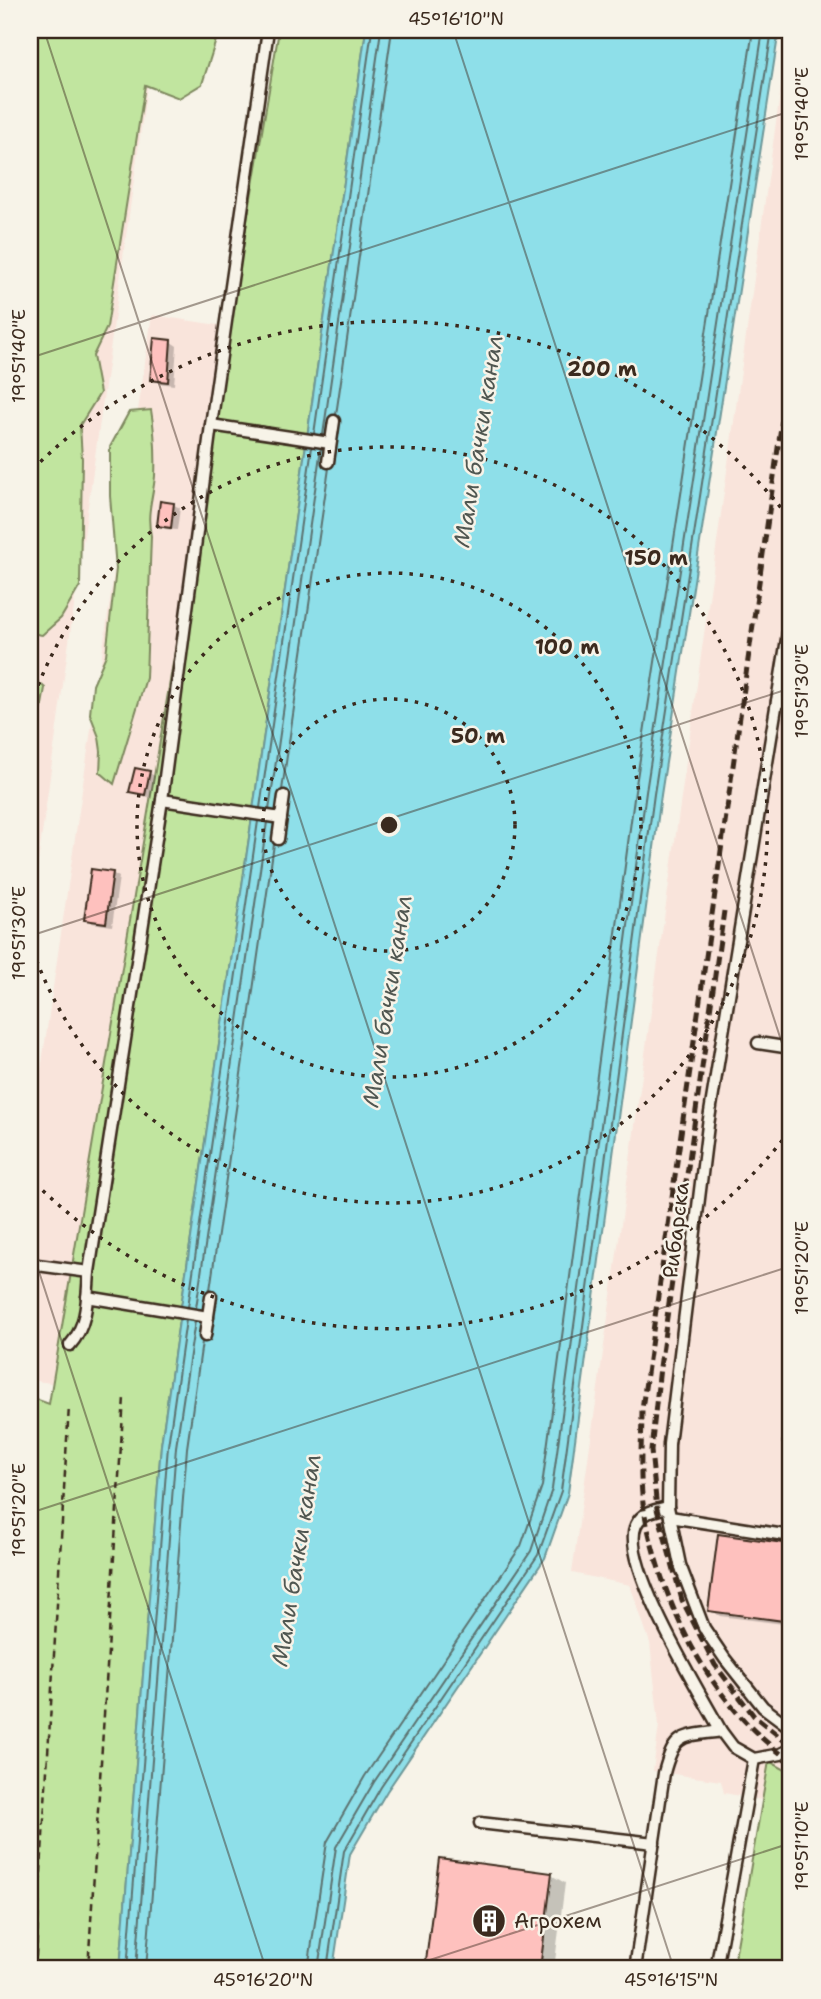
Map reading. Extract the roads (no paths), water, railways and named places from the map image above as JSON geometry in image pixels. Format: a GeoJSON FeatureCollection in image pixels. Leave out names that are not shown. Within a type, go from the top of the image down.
{"type":"FeatureCollection","features":[{"type":"Feature","properties":{"kind":"lane"},"geometry":{"type":"LineString","coordinates":[[70,1345],[83,1324],[162,800],[211,425],[268,30]]}},
{"type":"Feature","properties":{"kind":"lane"},"geometry":{"type":"LineString","coordinates":[[328,462],[334,421]]}},
{"type":"Feature","properties":{"kind":"lane"},"geometry":{"type":"LineString","coordinates":[[211,425],[330,443]]}},
{"type":"Feature","properties":{"kind":"lane","name":"Рибарска"},"geometry":{"type":"LineString","coordinates":[[791,614],[708,1125],[669,1444],[669,1512],[680,1565],[704,1628],[730,1667],[763,1707],[791,1728]]}},
{"type":"Feature","properties":{"kind":"lane"},"geometry":{"type":"LineString","coordinates":[[777,701],[791,703]]}},
{"type":"Feature","properties":{"kind":"lane"},"geometry":{"type":"LineString","coordinates":[[278,839],[284,796]]}},
{"type":"Feature","properties":{"kind":"lane"},"geometry":{"type":"LineString","coordinates":[[162,800],[281,818]]}},
{"type":"Feature","properties":{"kind":"lane"},"geometry":{"type":"LineString","coordinates":[[758,1043],[791,1048]]}},
{"type":"Feature","properties":{"kind":"lane"},"geometry":{"type":"LineString","coordinates":[[30,1264],[89,1272]]}},
{"type":"Feature","properties":{"kind":"lane"},"geometry":{"type":"LineString","coordinates":[[205,1336],[211,1296]]}},
{"type":"Feature","properties":{"kind":"lane"},"geometry":{"type":"LineString","coordinates":[[87,1297],[208,1317]]}},
{"type":"Feature","properties":{"kind":"lane"},"geometry":{"type":"LineString","coordinates":[[791,1536],[669,1512],[645,1514],[635,1526],[636,1550],[654,1609],[721,1731],[733,1746],[754,1759],[781,1754],[791,1749]]}},
{"type":"Feature","properties":{"kind":"lane"},"geometry":{"type":"LineString","coordinates":[[635,1969],[664,1773],[670,1750],[679,1739],[686,1736],[721,1731]]}},
{"type":"Feature","properties":{"kind":"lane"},"geometry":{"type":"LineString","coordinates":[[716,1969],[754,1759]]}},
{"type":"Feature","properties":{"kind":"lane"},"geometry":{"type":"LineString","coordinates":[[480,1823],[654,1843]]}},
{"type":"Feature","properties":{"kind":"water","name":"Мали бачки канал"},"geometry":{"type":"Polygon","coordinates":[[[366,30],[779,30],[661,795],[568,1493],[545,1558],[387,1791],[350,1854],[333,1969],[120,1969],[161,1445],[366,30]]]}},
{"type":"Feature","properties":{"kind":"railway"},"geometry":{"type":"LineString","coordinates":[[791,356],[642,1409],[641,1462],[645,1515],[653,1550],[678,1620],[695,1653],[737,1713],[791,1761]]}},
{"type":"Feature","properties":{"kind":"railway"},"geometry":{"type":"LineString","coordinates":[[724,911],[660,1367],[651,1451],[657,1509],[682,1600],[715,1665],[754,1716],[791,1746]]}},
{"type":"Feature","properties":{"kind":"place","name":"Агрохем"},"geometry":{"type":"Point","coordinates":[489,1921]}}]}
